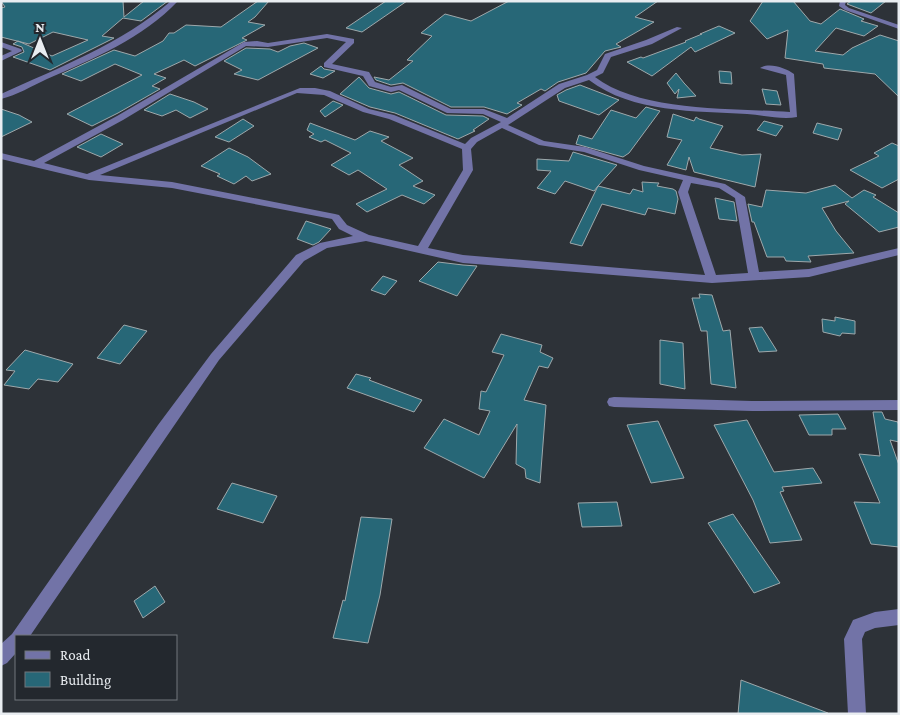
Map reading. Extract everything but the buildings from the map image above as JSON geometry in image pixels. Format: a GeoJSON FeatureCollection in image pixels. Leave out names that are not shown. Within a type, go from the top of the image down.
{"type":"FeatureCollection","features":[{"type":"Feature","properties":{"kind":"street"},"geometry":{"type":"LineString","coordinates":[[1,97],[99,52],[160,16],[175,1]]}},
{"type":"Feature","properties":{"kind":"street"},"geometry":{"type":"LineString","coordinates":[[843,1],[842,6],[847,9],[899,27]]}},
{"type":"Feature","properties":{"kind":"street"},"geometry":{"type":"LineString","coordinates":[[466,148],[474,140],[562,86],[590,77],[600,71],[608,56],[649,42],[679,28]]}},
{"type":"Feature","properties":{"kind":"street"},"geometry":{"type":"LineString","coordinates":[[34,165],[128,114],[244,44],[257,43],[268,45],[327,36],[351,41],[327,65],[366,74],[372,84],[390,90],[399,87],[450,111],[484,112],[542,142],[604,154],[642,168],[722,186],[740,197],[754,276]]}},
{"type":"Feature","properties":{"kind":"street"},"geometry":{"type":"LineString","coordinates":[[1,44],[18,52],[1,59]]}},
{"type":"Feature","properties":{"kind":"street"},"geometry":{"type":"LineString","coordinates":[[590,77],[599,84],[641,102],[693,108],[794,115],[790,74],[778,69],[764,68]]}},
{"type":"Feature","properties":{"kind":"street"},"geometry":{"type":"LineString","coordinates":[[89,177],[296,91],[326,92],[380,116],[390,117],[466,148]]}},
{"type":"Feature","properties":{"kind":"street"},"geometry":{"type":"LineString","coordinates":[[420,251],[431,236],[468,170],[466,148]]}},
{"type":"Feature","properties":{"kind":"street"},"geometry":{"type":"LineString","coordinates":[[1,156],[89,177],[172,186],[335,217],[343,227],[366,238],[463,260],[712,279],[809,273],[899,251]]}},
{"type":"Feature","properties":{"kind":"street"},"geometry":{"type":"LineString","coordinates":[[688,179],[683,192],[712,279]]}},
{"type":"Feature","properties":{"kind":"street"},"geometry":{"type":"LineString","coordinates":[[21,635],[214,357],[294,265],[312,248],[327,243],[366,238]]}},
{"type":"Feature","properties":{"kind":"street"},"geometry":{"type":"LineString","coordinates":[[614,402],[752,406],[899,405]]}},
{"type":"Feature","properties":{"kind":"street"},"geometry":{"type":"LineString","coordinates":[[857,714],[853,639],[859,626],[875,620],[899,617]]}},
{"type":"Feature","properties":{"kind":"street"},"geometry":{"type":"LineString","coordinates":[[1,657],[15,642]]}}]}
